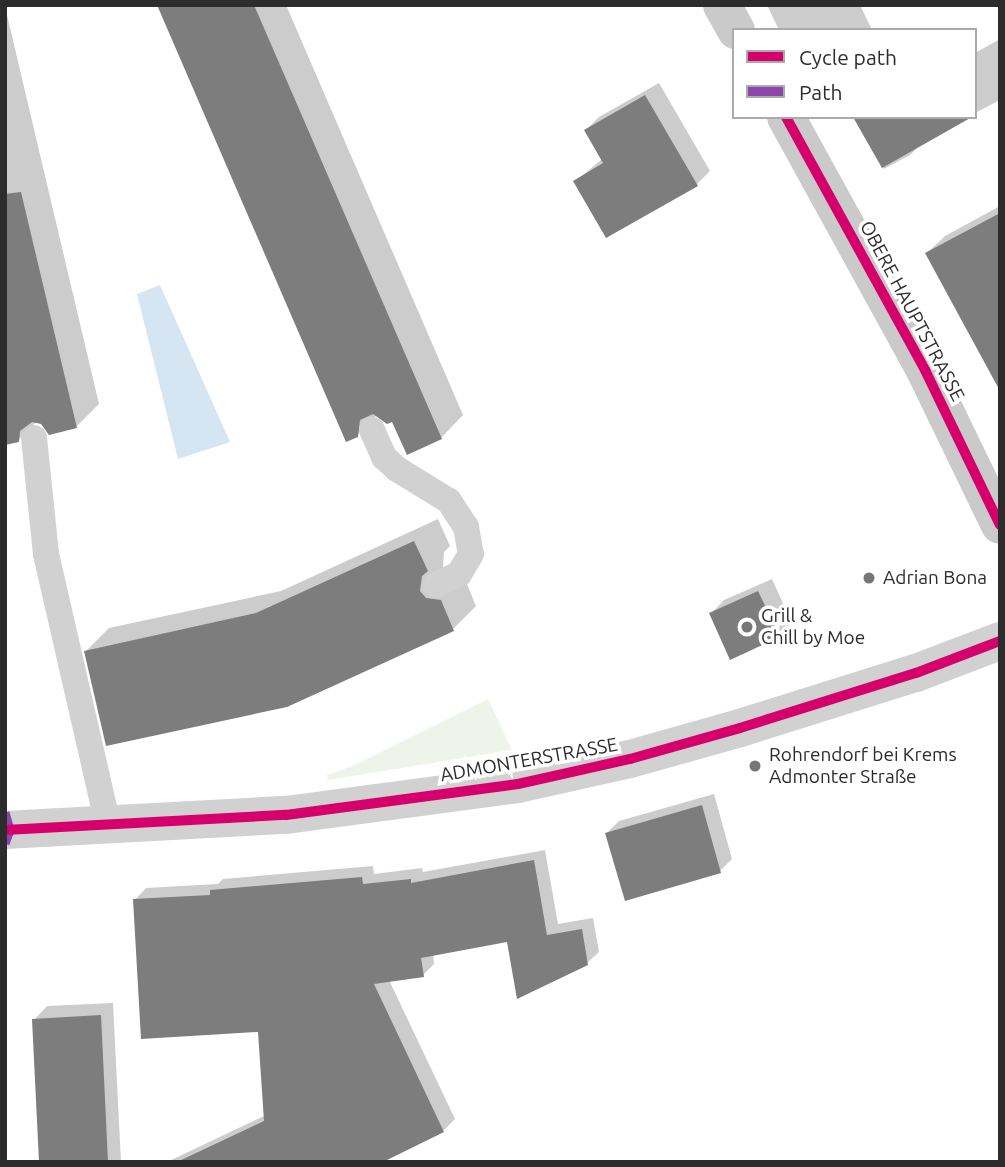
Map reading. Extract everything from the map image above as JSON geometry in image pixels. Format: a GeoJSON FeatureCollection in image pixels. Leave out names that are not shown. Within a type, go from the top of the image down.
{"type":"FeatureCollection","features":[{"type":"Feature","properties":{"kind":"main road"},"geometry":{"type":"LineString","coordinates":[[722,5],[735,28]]}},
{"type":"Feature","properties":{"kind":"main road","name":"OBERE HAUPTSTRASSE"},"geometry":{"type":"LineString","coordinates":[[787,119],[925,370],[1000,525]]}},
{"type":"Feature","properties":{"kind":"street","name":"ADMONTERSTRASSE"},"geometry":{"type":"LineString","coordinates":[[5,830],[286,815],[518,784],[630,759],[740,728],[916,673],[1000,641]]}},
{"type":"Feature","properties":{"kind":"lane"},"geometry":{"type":"LineString","coordinates":[[372,430],[384,457],[397,469],[449,501],[466,527],[471,554],[460,574],[435,585]]}},
{"type":"Feature","properties":{"kind":"lane"},"geometry":{"type":"LineString","coordinates":[[34,438],[46,554],[86,701],[108,825]]}},
{"type":"Feature","properties":{"kind":"shaded area"},"geometry":{"type":"Polygon","coordinates":[[[488,699],[512,750],[328,780],[327,775],[355,765],[488,699]]]}},
{"type":"Feature","properties":{"kind":"water"},"geometry":{"type":"Polygon","coordinates":[[[160,285],[230,442],[178,459],[137,294],[160,285]]]}},
{"type":"Feature","properties":{"kind":"building"},"geometry":{"type":"Polygon","coordinates":[[[157,5],[254,5],[442,439],[407,455],[392,422],[387,424],[373,414],[360,420],[358,437],[346,442],[157,5]]]}},
{"type":"Feature","properties":{"kind":"building"},"geometry":{"type":"Polygon","coordinates":[[[645,95],[698,186],[606,238],[573,181],[603,163],[584,130],[645,95]]]}},
{"type":"Feature","properties":{"kind":"building"},"geometry":{"type":"Polygon","coordinates":[[[854,119],[968,119],[882,168],[854,119]]]}},
{"type":"Feature","properties":{"kind":"building"},"geometry":{"type":"Polygon","coordinates":[[[21,192],[77,428],[49,435],[41,424],[32,422],[20,431],[19,442],[5,445],[5,194],[21,192]]]}},
{"type":"Feature","properties":{"kind":"building"},"geometry":{"type":"Polygon","coordinates":[[[1000,213],[1000,391],[925,253],[1000,213]]]}},
{"type":"Feature","properties":{"kind":"building"},"geometry":{"type":"Polygon","coordinates":[[[414,541],[428,571],[422,576],[420,591],[426,598],[441,600],[454,631],[287,707],[106,746],[84,651],[256,613],[414,541]]]}},
{"type":"Feature","properties":{"kind":"building"},"geometry":{"type":"Polygon","coordinates":[[[758,591],[780,637],[730,660],[709,613],[758,591]]]}},
{"type":"Feature","properties":{"kind":"building"},"geometry":{"type":"Polygon","coordinates":[[[702,805],[721,873],[625,901],[605,833],[702,805]]]}},
{"type":"Feature","properties":{"kind":"building"},"geometry":{"type":"Polygon","coordinates":[[[534,860],[547,935],[582,929],[588,965],[517,999],[507,942],[421,958],[424,977],[374,984],[444,1132],[383,1162],[177,1162],[264,1121],[258,1032],[141,1039],[133,899],[210,895],[210,890],[362,877],[363,884],[411,879],[411,883],[534,860]]]}},
{"type":"Feature","properties":{"kind":"building"},"geometry":{"type":"Polygon","coordinates":[[[101,1015],[108,1162],[39,1162],[32,1019],[101,1015]]]}},
{"type":"Feature","properties":{"kind":"marked path"},"geometry":{"type":"LineString","coordinates":[[5,812],[10,830],[5,843]]}},
{"type":"Feature","properties":{"kind":"cycle path"},"geometry":{"type":"LineString","coordinates":[[787,119],[925,370],[1000,525]]}},
{"type":"Feature","properties":{"kind":"cycle path"},"geometry":{"type":"LineString","coordinates":[[5,830],[286,815],[518,784],[630,759],[740,728],[916,673],[1000,641]]}},
{"type":"Feature","properties":{"kind":"place","name":"Adrian Bona"},"geometry":{"type":"Point","coordinates":[869,578]}},
{"type":"Feature","properties":{"kind":"place","name":"Grill & Chill by Moe"},"geometry":{"type":"Point","coordinates":[747,627]}},
{"type":"Feature","properties":{"kind":"place","name":"Rohrendorf bei Krems Admonter Straße"},"geometry":{"type":"Point","coordinates":[755,766]}}]}
